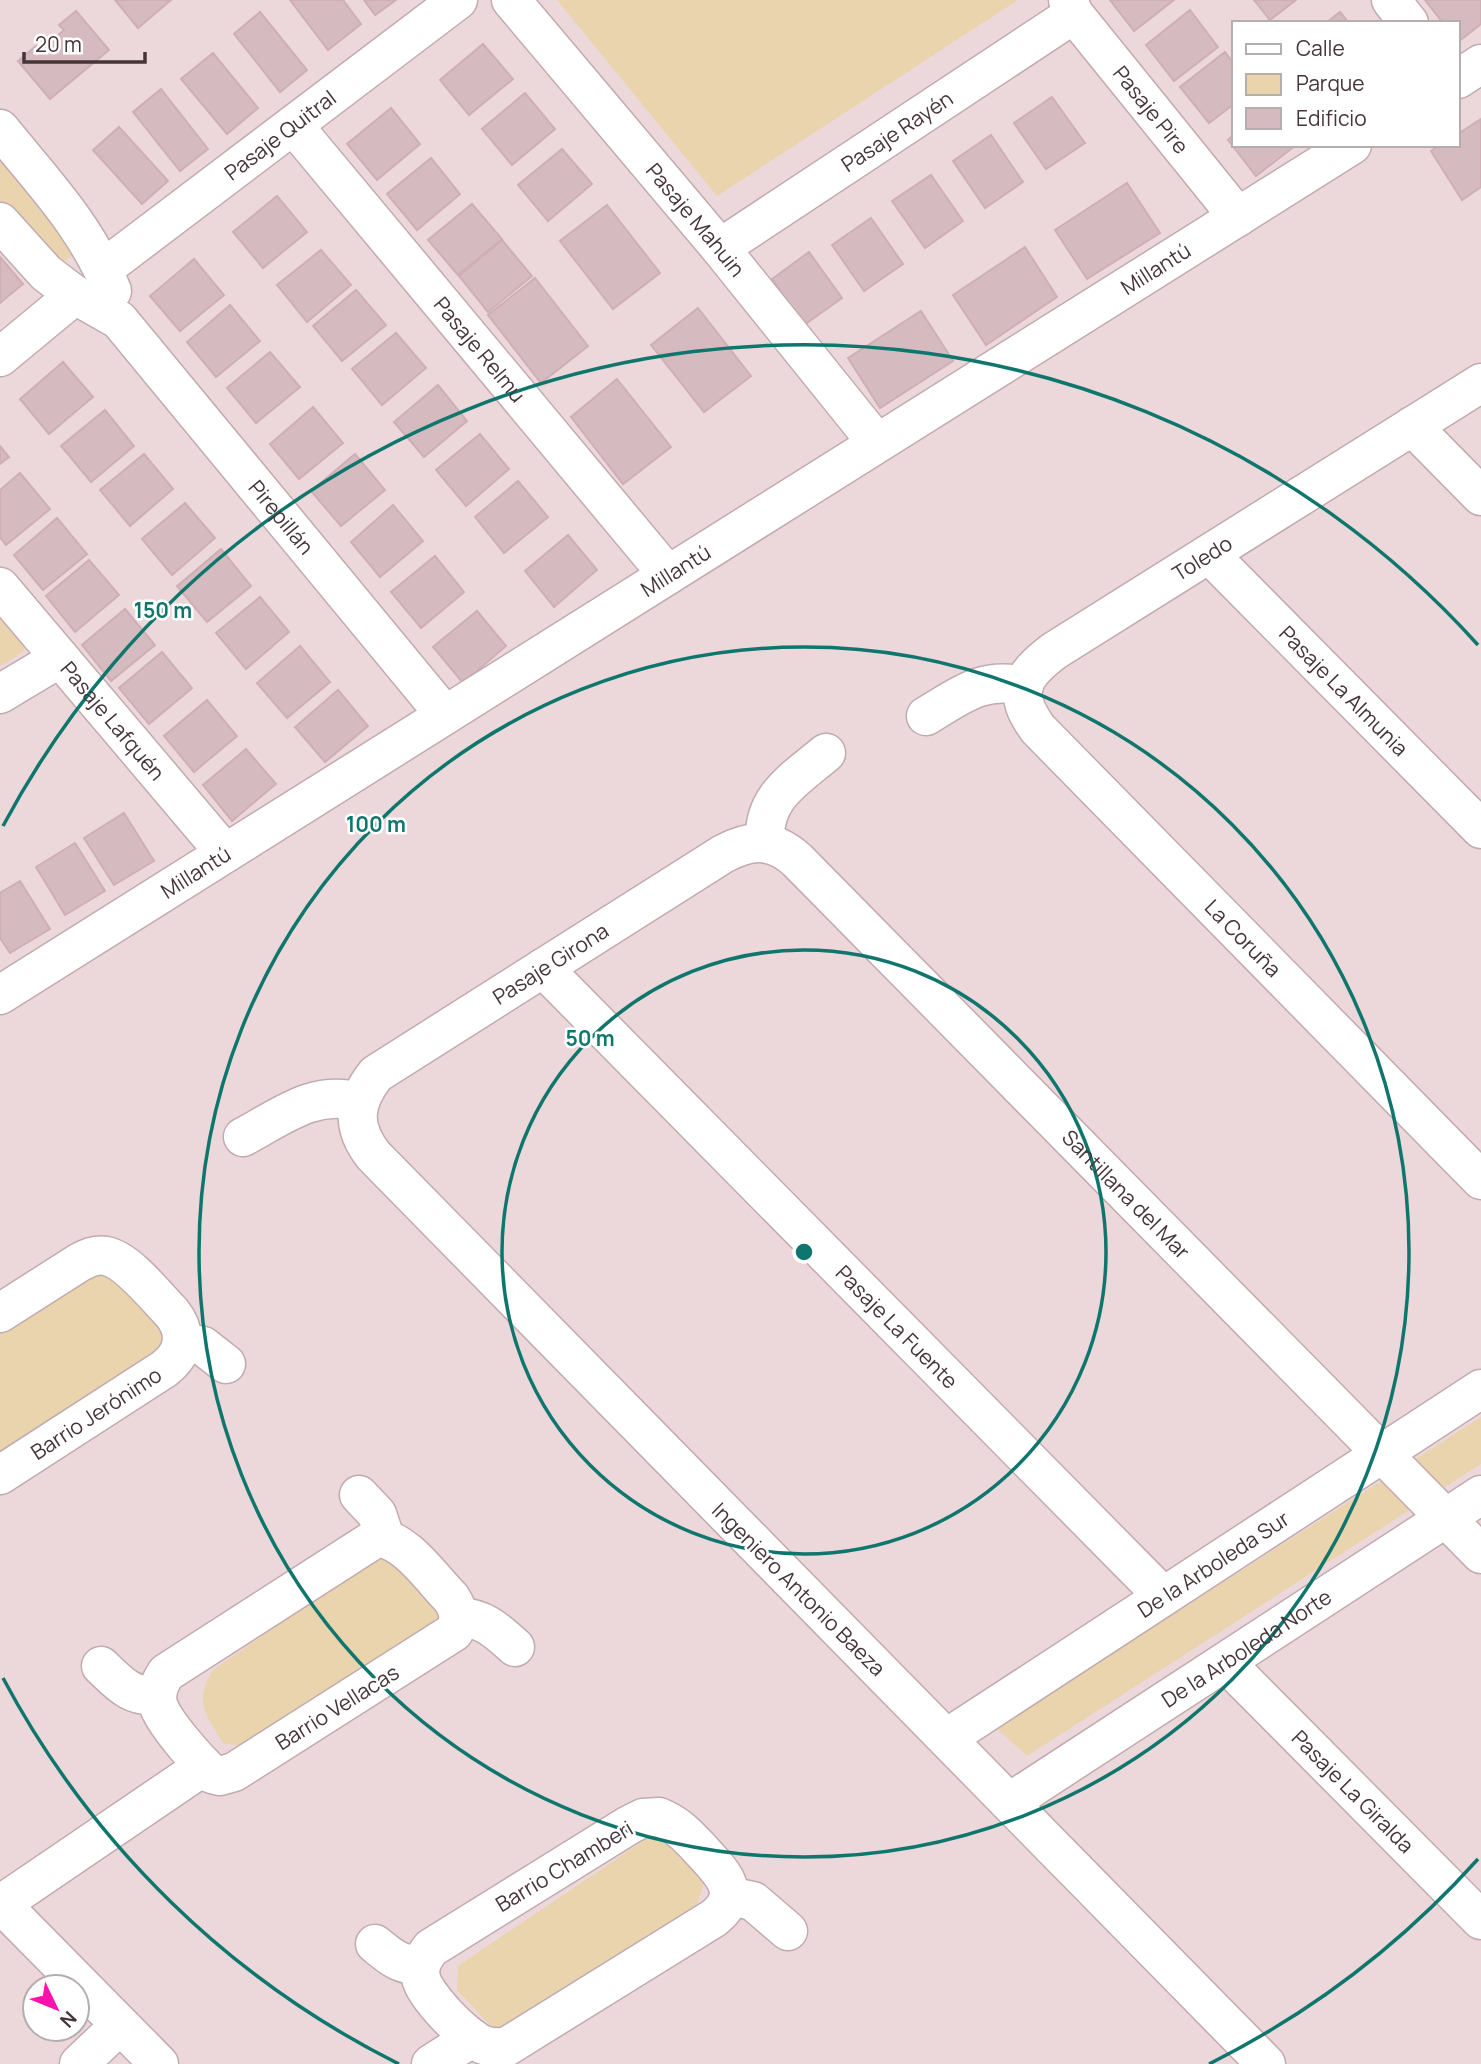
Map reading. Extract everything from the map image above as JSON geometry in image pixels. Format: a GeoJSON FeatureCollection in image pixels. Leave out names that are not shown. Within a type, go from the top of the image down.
{"type":"FeatureCollection","features":[{"type":"Feature","properties":{"kind":"street","name":"Pasaje Quitral"},"geometry":{"type":"LineString","coordinates":[[103,270],[458,0]]}},
{"type":"Feature","properties":{"kind":"street","name":"Pasaje Mahuin"},"geometry":{"type":"LineString","coordinates":[[511,0],[720,248],[877,443]]}},
{"type":"Feature","properties":{"kind":"street"},"geometry":{"type":"LineString","coordinates":[[1391,0],[1407,21]]}},
{"type":"Feature","properties":{"kind":"street","name":"Pasaje Rayén"},"geometry":{"type":"LineString","coordinates":[[720,248],[1071,7]]}},
{"type":"Feature","properties":{"kind":"street","name":"Pasaje Pire"},"geometry":{"type":"LineString","coordinates":[[1071,7],[1238,216]]}},
{"type":"Feature","properties":{"kind":"street"},"geometry":{"type":"LineString","coordinates":[[1460,78],[1481,64]]}},
{"type":"Feature","properties":{"kind":"street","name":"Pasaje Relmu"},"geometry":{"type":"LineString","coordinates":[[293,125],[668,575]]}},
{"type":"Feature","properties":{"kind":"street","name":"Pirepillán"},"geometry":{"type":"LineString","coordinates":[[0,129],[78,225],[103,270],[119,320]]}},
{"type":"Feature","properties":{"kind":"street","name":"Millantú"},"geometry":{"type":"LineString","coordinates":[[0,995],[1349,147]]}},
{"type":"Feature","properties":{"kind":"street","name":"Pirepillán"},"geometry":{"type":"LineString","coordinates":[[0,222],[46,273],[75,295],[119,320],[445,715]]}},
{"type":"Feature","properties":{"kind":"street"},"geometry":{"type":"LineString","coordinates":[[0,357],[75,295]]}},
{"type":"Feature","properties":{"kind":"street","name":"Toledo"},"geometry":{"type":"LineString","coordinates":[[1024,686],[1034,668],[1054,651],[1481,383]]}},
{"type":"Feature","properties":{"kind":"street"},"geometry":{"type":"LineString","coordinates":[[1412,426],[1481,496]]}},
{"type":"Feature","properties":{"kind":"street","name":"Pasaje La Almunia"},"geometry":{"type":"LineString","coordinates":[[1209,554],[1481,829]]}},
{"type":"Feature","properties":{"kind":"street","name":"Pasaje Lafquén"},"geometry":{"type":"LineString","coordinates":[[0,587],[225,853]]}},
{"type":"Feature","properties":{"kind":"street"},"geometry":{"type":"LineString","coordinates":[[0,694],[60,658]]}},
{"type":"Feature","properties":{"kind":"street"},"geometry":{"type":"LineString","coordinates":[[926,716],[981,685],[996,682],[1024,686]]}},
{"type":"Feature","properties":{"kind":"street","name":"La Coruña"},"geometry":{"type":"LineString","coordinates":[[1024,686],[1022,698],[1026,712],[1038,729],[1481,1180]]}},
{"type":"Feature","properties":{"kind":"street"},"geometry":{"type":"LineString","coordinates":[[765,843],[764,827],[774,800],[784,788],[826,753]]}},
{"type":"Feature","properties":{"kind":"street","name":"Pasaje Girona"},"geometry":{"type":"LineString","coordinates":[[359,1102],[365,1087],[376,1074],[723,854],[750,842],[765,843]]}},
{"type":"Feature","properties":{"kind":"street","name":"Santillana del Mar"},"geometry":{"type":"LineString","coordinates":[[765,843],[788,852],[797,860],[1481,1554]]}},
{"type":"Feature","properties":{"kind":"street","name":"Pasaje La Fuente"},"geometry":{"type":"LineString","coordinates":[[543,968],[1163,1596]]}},
{"type":"Feature","properties":{"kind":"street"},"geometry":{"type":"LineString","coordinates":[[243,1137],[309,1102],[336,1097],[359,1102]]}},
{"type":"Feature","properties":{"kind":"street","name":"Ingeniero Antonio Baeza"},"geometry":{"type":"LineString","coordinates":[[359,1102],[359,1131],[374,1156],[1266,2064]]}},
{"type":"Feature","properties":{"kind":"street"},"geometry":{"type":"LineString","coordinates":[[0,1313],[80,1262],[91,1256],[103,1255],[124,1265],[172,1313],[178,1321],[182,1342],[203,1346],[226,1364]]}},
{"type":"Feature","properties":{"kind":"street","name":"Barrio Jerónimo"},"geometry":{"type":"LineString","coordinates":[[0,1475],[164,1369],[173,1362],[182,1342]]}},
{"type":"Feature","properties":{"kind":"street","name":"De la Arboleda Sur"},"geometry":{"type":"LineString","coordinates":[[947,1738],[1481,1389]]}},
{"type":"Feature","properties":{"kind":"street"},"geometry":{"type":"LineString","coordinates":[[359,1495],[377,1514],[386,1538],[402,1547],[451,1598],[459,1616],[486,1623],[515,1647]]}},
{"type":"Feature","properties":{"kind":"street","name":"De la Arboleda Norte"},"geometry":{"type":"LineString","coordinates":[[1010,1802],[1481,1495]]}},
{"type":"Feature","properties":{"kind":"street"},"geometry":{"type":"LineString","coordinates":[[159,2064],[0,1903],[204,1766],[167,1721],[158,1704],[159,1683],[166,1673],[367,1542],[386,1538]]}},
{"type":"Feature","properties":{"kind":"street","name":"Barrio Vellacas"},"geometry":{"type":"LineString","coordinates":[[204,1766],[212,1774],[220,1776],[234,1772],[448,1637],[458,1625],[459,1616]]}},
{"type":"Feature","properties":{"kind":"street","name":"Pasaje La Giralda"},"geometry":{"type":"LineString","coordinates":[[1225,1662],[1481,1920]]}},
{"type":"Feature","properties":{"kind":"street"},"geometry":{"type":"LineString","coordinates":[[101,1667],[132,1693],[157,1695]]}},
{"type":"Feature","properties":{"kind":"street","name":"Barrio Chamberi"},"geometry":{"type":"LineString","coordinates":[[421,1964],[431,1948],[643,1818],[659,1817],[682,1830],[725,1877],[729,1896]]}},
{"type":"Feature","properties":{"kind":"street"},"geometry":{"type":"LineString","coordinates":[[431,2064],[506,2047],[517,2041],[714,1918],[721,1912],[729,1896],[753,1901],[788,1931]]}},
{"type":"Feature","properties":{"kind":"street"},"geometry":{"type":"LineString","coordinates":[[375,1944],[397,1962],[405,1965],[421,1964],[423,1985],[488,2050]]}},
{"type":"Feature","properties":{"kind":"street"},"geometry":{"type":"LineString","coordinates":[[79,2064],[120,2025]]}},
{"type":"Feature","properties":{"kind":"shaded area"},"geometry":{"type":"Polygon","coordinates":[[[0,0],[1481,0],[1481,2064],[0,2064],[0,0]]]}},
{"type":"Feature","properties":{"kind":"green space"},"geometry":{"type":"Polygon","coordinates":[[[557,0],[1018,0],[717,196],[557,0]]]}},
{"type":"Feature","properties":{"kind":"green space"},"geometry":{"type":"Polygon","coordinates":[[[0,146],[74,254],[66,260],[59,262],[0,206],[0,146]]]}},
{"type":"Feature","properties":{"kind":"green space"},"geometry":{"type":"Polygon","coordinates":[[[0,598],[27,646],[23,652],[0,666],[0,598]]]}},
{"type":"Feature","properties":{"kind":"green space"},"geometry":{"type":"Polygon","coordinates":[[[108,1271],[166,1329],[160,1347],[152,1356],[0,1461],[0,1332],[69,1282],[108,1271]]]}},
{"type":"Feature","properties":{"kind":"green space"},"geometry":{"type":"Polygon","coordinates":[[[1481,1417],[1481,1464],[1027,1756],[996,1728],[1481,1417]]]}},
{"type":"Feature","properties":{"kind":"green space"},"geometry":{"type":"Polygon","coordinates":[[[383,1557],[443,1603],[437,1621],[248,1748],[223,1743],[204,1708],[204,1691],[213,1670],[356,1571],[383,1557]]]}},
{"type":"Feature","properties":{"kind":"green space"},"geometry":{"type":"Polygon","coordinates":[[[646,1839],[666,1841],[705,1881],[697,1904],[514,2026],[493,2028],[457,1990],[458,1966],[646,1839]]]}},
{"type":"Feature","properties":{"kind":"building"},"geometry":{"type":"Polygon","coordinates":[[[115,0],[171,0],[138,28],[115,0]]]}},
{"type":"Feature","properties":{"kind":"building"},"geometry":{"type":"Polygon","coordinates":[[[290,0],[343,0],[361,24],[328,50],[290,0]]]}},
{"type":"Feature","properties":{"kind":"building"},"geometry":{"type":"Polygon","coordinates":[[[364,0],[396,0],[375,15],[364,0]]]}},
{"type":"Feature","properties":{"kind":"building"},"geometry":{"type":"Polygon","coordinates":[[[1110,0],[1174,0],[1134,31],[1110,0]]]}},
{"type":"Feature","properties":{"kind":"building"},"geometry":{"type":"Polygon","coordinates":[[[1254,0],[1296,0],[1270,20],[1254,0]]]}},
{"type":"Feature","properties":{"kind":"building"},"geometry":{"type":"Polygon","coordinates":[[[1425,0],[1481,0],[1481,24],[1460,40],[1460,21],[1441,21],[1425,0]]]}},
{"type":"Feature","properties":{"kind":"building"},"geometry":{"type":"Polygon","coordinates":[[[1190,10],[1218,47],[1174,81],[1146,45],[1190,10]]]}},
{"type":"Feature","properties":{"kind":"building"},"geometry":{"type":"Polygon","coordinates":[[[76,11],[109,50],[50,99],[18,61],[36,46],[40,51],[64,30],[59,25],[76,11]]]}},
{"type":"Feature","properties":{"kind":"building"},"geometry":{"type":"Polygon","coordinates":[[[260,12],[307,70],[280,92],[234,34],[260,12]]]}},
{"type":"Feature","properties":{"kind":"building"},"geometry":{"type":"Polygon","coordinates":[[[1340,12],[1347,21],[1329,21],[1340,12]]]}},
{"type":"Feature","properties":{"kind":"building"},"geometry":{"type":"Polygon","coordinates":[[[483,44],[513,79],[469,115],[440,80],[483,44]]]}},
{"type":"Feature","properties":{"kind":"building"},"geometry":{"type":"Polygon","coordinates":[[[1225,52],[1232,61],[1232,106],[1209,123],[1180,87],[1225,52]]]}},
{"type":"Feature","properties":{"kind":"building"},"geometry":{"type":"Polygon","coordinates":[[[213,53],[258,108],[227,134],[181,79],[213,53]]]}},
{"type":"Feature","properties":{"kind":"building"},"geometry":{"type":"Polygon","coordinates":[[[161,89],[208,149],[180,171],[133,112],[161,89]]]}},
{"type":"Feature","properties":{"kind":"building"},"geometry":{"type":"Polygon","coordinates":[[[525,93],[555,129],[512,165],[482,129],[525,93]]]}},
{"type":"Feature","properties":{"kind":"building"},"geometry":{"type":"Polygon","coordinates":[[[1052,97],[1085,143],[1046,169],[1014,123],[1052,97]]]}},
{"type":"Feature","properties":{"kind":"building"},"geometry":{"type":"Polygon","coordinates":[[[391,108],[420,144],[377,180],[347,144],[391,108]]]}},
{"type":"Feature","properties":{"kind":"building"},"geometry":{"type":"Polygon","coordinates":[[[1481,119],[1481,187],[1462,200],[1431,151],[1437,147],[1460,147],[1460,133],[1481,119]]]}},
{"type":"Feature","properties":{"kind":"building"},"geometry":{"type":"Polygon","coordinates":[[[119,127],[168,181],[142,204],[93,150],[119,127]]]}},
{"type":"Feature","properties":{"kind":"building"},"geometry":{"type":"Polygon","coordinates":[[[991,135],[1023,182],[985,208],[953,161],[991,135]]]}},
{"type":"Feature","properties":{"kind":"building"},"geometry":{"type":"Polygon","coordinates":[[[1233,147],[1293,147],[1256,176],[1233,147]]]}},
{"type":"Feature","properties":{"kind":"building"},"geometry":{"type":"Polygon","coordinates":[[[562,149],[592,184],[548,221],[518,185],[562,149]]]}},
{"type":"Feature","properties":{"kind":"building"},"geometry":{"type":"Polygon","coordinates":[[[431,158],[460,194],[417,230],[387,194],[431,158]]]}},
{"type":"Feature","properties":{"kind":"building"},"geometry":{"type":"Polygon","coordinates":[[[931,175],[963,221],[925,248],[892,201],[931,175]]]}},
{"type":"Feature","properties":{"kind":"building"},"geometry":{"type":"Polygon","coordinates":[[[1127,183],[1160,233],[1087,279],[1055,230],[1127,183]]]}},
{"type":"Feature","properties":{"kind":"building"},"geometry":{"type":"Polygon","coordinates":[[[277,196],[307,232],[263,268],[233,232],[277,196]]]}},
{"type":"Feature","properties":{"kind":"building"},"geometry":{"type":"Polygon","coordinates":[[[472,204],[502,239],[458,275],[428,240],[472,204]]]}},
{"type":"Feature","properties":{"kind":"building"},"geometry":{"type":"Polygon","coordinates":[[[607,205],[660,273],[613,309],[560,241],[607,205]]]}},
{"type":"Feature","properties":{"kind":"building"},"geometry":{"type":"Polygon","coordinates":[[[871,218],[903,264],[864,291],[832,245],[871,218]]]}},
{"type":"Feature","properties":{"kind":"building"},"geometry":{"type":"Polygon","coordinates":[[[502,240],[532,276],[488,312],[459,276],[502,240]]]}},
{"type":"Feature","properties":{"kind":"building"},"geometry":{"type":"Polygon","coordinates":[[[1025,247],[1057,297],[986,345],[953,295],[1025,247]]]}},
{"type":"Feature","properties":{"kind":"building"},"geometry":{"type":"Polygon","coordinates":[[[321,250],[351,285],[307,322],[277,285],[321,250]]]}},
{"type":"Feature","properties":{"kind":"building"},"geometry":{"type":"Polygon","coordinates":[[[809,252],[842,298],[804,325],[772,279],[809,252]]]}},
{"type":"Feature","properties":{"kind":"building"},"geometry":{"type":"Polygon","coordinates":[[[0,257],[23,284],[0,303],[0,257]]]}},
{"type":"Feature","properties":{"kind":"building"},"geometry":{"type":"Polygon","coordinates":[[[194,259],[224,295],[180,331],[150,296],[194,259]]]}},
{"type":"Feature","properties":{"kind":"building"},"geometry":{"type":"Polygon","coordinates":[[[535,278],[588,346],[541,383],[488,315],[535,278]]]}},
{"type":"Feature","properties":{"kind":"building"},"geometry":{"type":"Polygon","coordinates":[[[356,290],[386,325],[342,361],[313,326],[356,290]]]}},
{"type":"Feature","properties":{"kind":"building"},"geometry":{"type":"Polygon","coordinates":[[[230,305],[260,341],[216,377],[187,342],[230,305]]]}},
{"type":"Feature","properties":{"kind":"building"},"geometry":{"type":"Polygon","coordinates":[[[698,308],[751,376],[704,412],[651,345],[698,308]]]}},
{"type":"Feature","properties":{"kind":"building"},"geometry":{"type":"Polygon","coordinates":[[[921,311],[953,361],[880,408],[848,358],[921,311]]]}},
{"type":"Feature","properties":{"kind":"building"},"geometry":{"type":"Polygon","coordinates":[[[396,333],[426,368],[382,405],[352,369],[396,333]]]}},
{"type":"Feature","properties":{"kind":"building"},"geometry":{"type":"Polygon","coordinates":[[[270,352],[300,387],[256,423],[227,388],[270,352]]]}},
{"type":"Feature","properties":{"kind":"building"},"geometry":{"type":"Polygon","coordinates":[[[63,362],[93,397],[49,434],[20,399],[63,362]]]}},
{"type":"Feature","properties":{"kind":"building"},"geometry":{"type":"Polygon","coordinates":[[[617,379],[671,447],[623,484],[571,417],[617,379]]]}},
{"type":"Feature","properties":{"kind":"building"},"geometry":{"type":"Polygon","coordinates":[[[438,385],[467,421],[424,457],[394,422],[438,385]]]}},
{"type":"Feature","properties":{"kind":"building"},"geometry":{"type":"Polygon","coordinates":[[[313,407],[343,443],[299,479],[270,444],[313,407]]]}},
{"type":"Feature","properties":{"kind":"building"},"geometry":{"type":"Polygon","coordinates":[[[105,410],[134,446],[91,482],[61,446],[105,410]]]}},
{"type":"Feature","properties":{"kind":"building"},"geometry":{"type":"Polygon","coordinates":[[[480,434],[509,469],[466,506],[436,470],[480,434]]]}},
{"type":"Feature","properties":{"kind":"building"},"geometry":{"type":"Polygon","coordinates":[[[0,446],[9,457],[0,464],[0,446]]]}},
{"type":"Feature","properties":{"kind":"building"},"geometry":{"type":"Polygon","coordinates":[[[144,454],[173,489],[130,526],[100,490],[144,454]]]}},
{"type":"Feature","properties":{"kind":"building"},"geometry":{"type":"Polygon","coordinates":[[[355,454],[385,490],[341,526],[311,491],[355,454]]]}},
{"type":"Feature","properties":{"kind":"building"},"geometry":{"type":"Polygon","coordinates":[[[20,473],[50,509],[6,545],[0,537],[0,490],[20,473]]]}},
{"type":"Feature","properties":{"kind":"building"},"geometry":{"type":"Polygon","coordinates":[[[518,481],[548,517],[504,553],[475,517],[518,481]]]}},
{"type":"Feature","properties":{"kind":"building"},"geometry":{"type":"Polygon","coordinates":[[[185,503],[215,538],[172,575],[142,539],[185,503]]]}},
{"type":"Feature","properties":{"kind":"building"},"geometry":{"type":"Polygon","coordinates":[[[393,505],[423,541],[380,577],[351,542],[393,505]]]}},
{"type":"Feature","properties":{"kind":"building"},"geometry":{"type":"Polygon","coordinates":[[[57,518],[87,554],[43,590],[14,555],[57,518]]]}},
{"type":"Feature","properties":{"kind":"building"},"geometry":{"type":"Polygon","coordinates":[[[568,535],[597,570],[554,607],[525,571],[568,535]]]}},
{"type":"Feature","properties":{"kind":"building"},"geometry":{"type":"Polygon","coordinates":[[[221,549],[251,586],[207,622],[177,586],[221,549]]]}},
{"type":"Feature","properties":{"kind":"building"},"geometry":{"type":"Polygon","coordinates":[[[435,556],[464,592],[421,628],[391,592],[435,556]]]}},
{"type":"Feature","properties":{"kind":"building"},"geometry":{"type":"Polygon","coordinates":[[[89,560],[119,595],[75,632],[46,596],[89,560]]]}},
{"type":"Feature","properties":{"kind":"building"},"geometry":{"type":"Polygon","coordinates":[[[260,597],[289,632],[246,669],[216,633],[260,597]]]}},
{"type":"Feature","properties":{"kind":"building"},"geometry":{"type":"Polygon","coordinates":[[[125,609],[155,645],[111,681],[82,645],[125,609]]]}},
{"type":"Feature","properties":{"kind":"building"},"geometry":{"type":"Polygon","coordinates":[[[477,611],[506,646],[463,683],[433,647],[477,611]]]}},
{"type":"Feature","properties":{"kind":"building"},"geometry":{"type":"Polygon","coordinates":[[[300,646],[330,682],[287,718],[257,683],[300,646]]]}},
{"type":"Feature","properties":{"kind":"building"},"geometry":{"type":"Polygon","coordinates":[[[162,652],[192,688],[149,724],[119,688],[162,652]]]}},
{"type":"Feature","properties":{"kind":"building"},"geometry":{"type":"Polygon","coordinates":[[[338,690],[368,726],[325,762],[295,727],[338,690]]]}},
{"type":"Feature","properties":{"kind":"building"},"geometry":{"type":"Polygon","coordinates":[[[207,700],[237,736],[194,772],[164,736],[207,700]]]}},
{"type":"Feature","properties":{"kind":"building"},"geometry":{"type":"Polygon","coordinates":[[[246,749],[276,784],[232,821],[203,785],[246,749]]]}},
{"type":"Feature","properties":{"kind":"building"},"geometry":{"type":"Polygon","coordinates":[[[124,813],[154,861],[114,885],[84,838],[124,813]]]}},
{"type":"Feature","properties":{"kind":"building"},"geometry":{"type":"Polygon","coordinates":[[[75,843],[105,891],[65,915],[36,867],[75,843]]]}},
{"type":"Feature","properties":{"kind":"building"},"geometry":{"type":"Polygon","coordinates":[[[20,881],[50,929],[10,953],[0,938],[0,893],[20,881]]]}}]}
